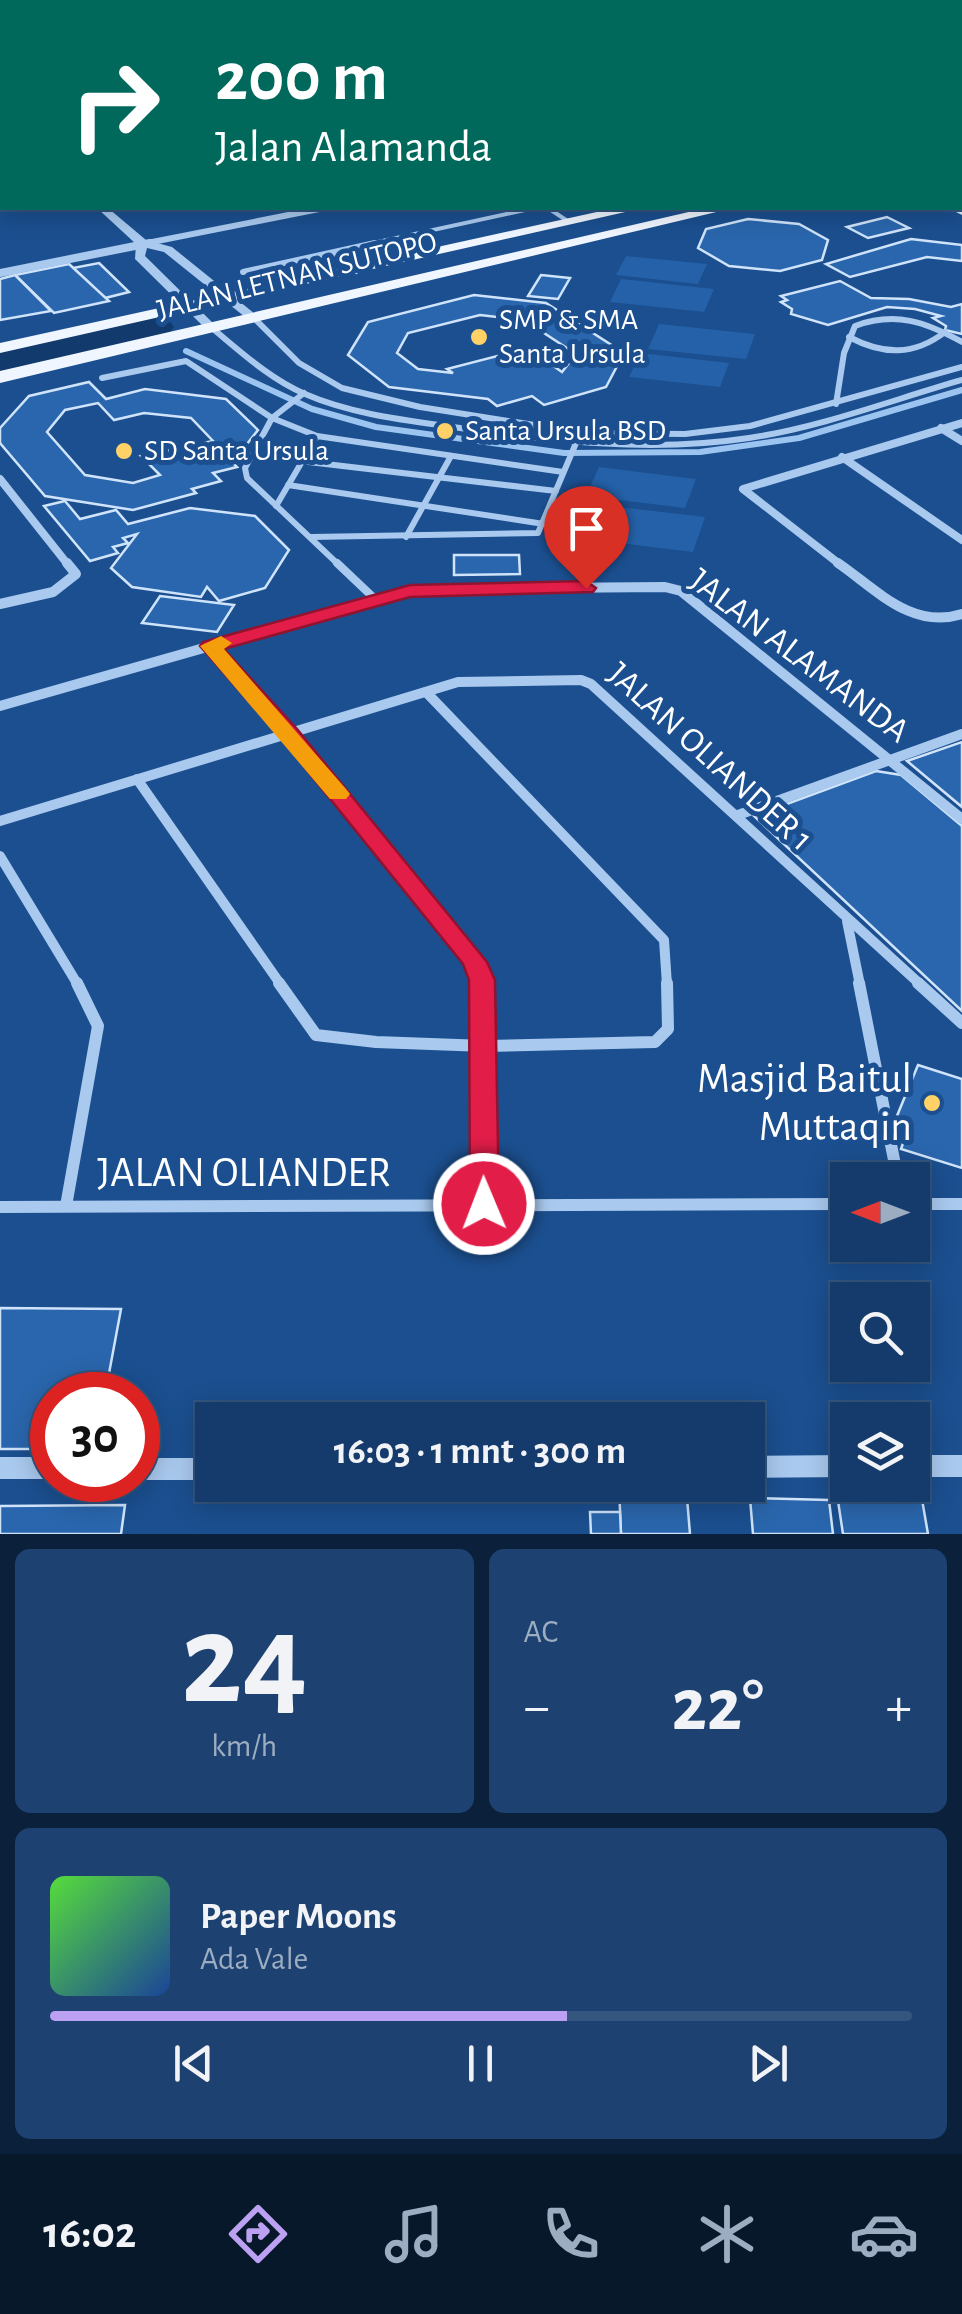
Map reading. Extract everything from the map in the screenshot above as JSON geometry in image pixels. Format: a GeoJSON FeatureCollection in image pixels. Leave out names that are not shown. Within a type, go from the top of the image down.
{"type":"FeatureCollection","features":[{"type":"Feature","properties":{"kind":"main road","name":"JALAN LETNAN SUTOPO"},"geometry":{"type":"LineString","coordinates":[[0,348],[626,210]]}},
{"type":"Feature","properties":{"kind":"main road","name":"JALAN LETNAN SUTOPO"},"geometry":{"type":"LineString","coordinates":[[0,377],[716,210]]}},
{"type":"Feature","properties":{"kind":"street"},"geometry":{"type":"LineString","coordinates":[[104,210],[142,243],[168,249],[254,318]]}},
{"type":"Feature","properties":{"kind":"street"},"geometry":{"type":"LineString","coordinates":[[278,210],[287,216]]}},
{"type":"Feature","properties":{"kind":"street"},"geometry":{"type":"LineString","coordinates":[[0,273],[315,210]]}},
{"type":"Feature","properties":{"kind":"street"},"geometry":{"type":"LineString","coordinates":[[142,243],[139,257],[212,328]]}},
{"type":"Feature","properties":{"kind":"street"},"geometry":{"type":"LineString","coordinates":[[962,423],[745,486],[746,493],[913,616],[946,620],[962,614]]}},
{"type":"Feature","properties":{"kind":"street"},"geometry":{"type":"LineString","coordinates":[[941,428],[962,441]]}},
{"type":"Feature","properties":{"kind":"street"},"geometry":{"type":"LineString","coordinates":[[842,457],[962,540]]}},
{"type":"Feature","properties":{"kind":"street"},"geometry":{"type":"LineString","coordinates":[[0,479],[76,574],[59,589],[0,604]]}},
{"type":"Feature","properties":{"kind":"street","name":"JALAN ALAMANDA"},"geometry":{"type":"LineString","coordinates":[[0,706],[375,599],[428,589],[675,589],[962,819]]}},
{"type":"Feature","properties":{"kind":"street"},"geometry":{"type":"LineString","coordinates":[[210,646],[289,734],[474,962],[482,980],[484,1204]]}},
{"type":"Feature","properties":{"kind":"street","name":"JALAN OLIANDER 1"},"geometry":{"type":"LineString","coordinates":[[0,821],[478,679],[581,680],[591,684],[738,815],[962,1023]]}},
{"type":"Feature","properties":{"kind":"street"},"geometry":{"type":"LineString","coordinates":[[137,780],[316,1035],[342,1040],[483,1044],[656,1042],[668,1029],[670,1018],[664,940],[426,692]]}},
{"type":"Feature","properties":{"kind":"street"},"geometry":{"type":"LineString","coordinates":[[738,815],[962,734]]}},
{"type":"Feature","properties":{"kind":"street"},"geometry":{"type":"LineString","coordinates":[[0,856],[94,1011],[98,1026],[66,1206]]}},
{"type":"Feature","properties":{"kind":"street"},"geometry":{"type":"LineString","coordinates":[[847,918],[894,1162]]}},
{"type":"Feature","properties":{"kind":"street","name":"JALAN OLIANDER"},"geometry":{"type":"LineString","coordinates":[[0,1207],[830,1204]]}},
{"type":"Feature","properties":{"kind":"street"},"geometry":{"type":"LineString","coordinates":[[930,1204],[962,1204]]}},
{"type":"Feature","properties":{"kind":"street"},"geometry":{"type":"LineString","coordinates":[[765,1467],[830,1466]]}},
{"type":"Feature","properties":{"kind":"street"},"geometry":{"type":"LineString","coordinates":[[930,1466],[962,1466]]}},
{"type":"Feature","properties":{"kind":"street"},"geometry":{"type":"LineString","coordinates":[[0,1468],[30,1468]]}},
{"type":"Feature","properties":{"kind":"street"},"geometry":{"type":"LineString","coordinates":[[160,1468],[195,1469]]}},
{"type":"Feature","properties":{"kind":"lane"},"geometry":{"type":"LineString","coordinates":[[243,272],[525,210]]}},
{"type":"Feature","properties":{"kind":"lane"},"geometry":{"type":"LineString","coordinates":[[551,210],[569,222]]}},
{"type":"Feature","properties":{"kind":"lane"},"geometry":{"type":"LineString","coordinates":[[334,253],[356,270]]}},
{"type":"Feature","properties":{"kind":"lane"},"geometry":{"type":"LineString","coordinates":[[835,403],[849,336],[855,326],[873,318],[897,316],[925,322],[962,342]]}},
{"type":"Feature","properties":{"kind":"lane"},"geometry":{"type":"LineString","coordinates":[[254,318],[308,374],[337,388],[575,441],[744,427],[962,366]]}},
{"type":"Feature","properties":{"kind":"lane"},"geometry":{"type":"LineString","coordinates":[[212,328],[304,393],[384,416],[575,441],[705,444],[754,438],[962,380]]}},
{"type":"Feature","properties":{"kind":"lane"},"geometry":{"type":"LineString","coordinates":[[849,336],[873,349],[907,352],[931,346],[945,332]]}},
{"type":"Feature","properties":{"kind":"lane"},"geometry":{"type":"LineString","coordinates":[[102,378],[172,361],[186,362],[272,418],[317,436],[563,472]]}},
{"type":"Feature","properties":{"kind":"lane"},"geometry":{"type":"LineString","coordinates":[[304,393],[272,418],[245,468],[247,478],[375,599]]}},
{"type":"Feature","properties":{"kind":"lane"},"geometry":{"type":"LineString","coordinates":[[835,403],[849,412]]}},
{"type":"Feature","properties":{"kind":"lane"},"geometry":{"type":"LineString","coordinates":[[693,433],[705,444]]}},
{"type":"Feature","properties":{"kind":"lane"},"geometry":{"type":"LineString","coordinates":[[276,506],[317,436]]}},
{"type":"Feature","properties":{"kind":"lane"},"geometry":{"type":"LineString","coordinates":[[311,537],[538,533],[575,441]]}},
{"type":"Feature","properties":{"kind":"lane"},"geometry":{"type":"LineString","coordinates":[[406,537],[452,456]]}},
{"type":"Feature","properties":{"kind":"lane"},"geometry":{"type":"LineString","coordinates":[[300,461],[556,492]]}},
{"type":"Feature","properties":{"kind":"lane"},"geometry":{"type":"LineString","coordinates":[[288,485],[544,524]]}},
{"type":"Feature","properties":{"kind":"shaded area"},"geometry":{"type":"Polygon","coordinates":[[[626,256],[707,264],[698,284],[616,275],[626,256]]]}},
{"type":"Feature","properties":{"kind":"shaded area"},"geometry":{"type":"Polygon","coordinates":[[[621,279],[714,289],[704,312],[610,302],[621,279]]]}},
{"type":"Feature","properties":{"kind":"shaded area"},"geometry":{"type":"Polygon","coordinates":[[[659,324],[755,334],[746,359],[648,349],[659,324]]]}},
{"type":"Feature","properties":{"kind":"shaded area"},"geometry":{"type":"Polygon","coordinates":[[[640,353],[729,363],[720,387],[629,377],[640,353]]]}},
{"type":"Feature","properties":{"kind":"shaded area"},"geometry":{"type":"Polygon","coordinates":[[[599,467],[696,479],[685,508],[586,496],[599,467]]]}},
{"type":"Feature","properties":{"kind":"shaded area"},"geometry":{"type":"Polygon","coordinates":[[[593,504],[705,517],[693,552],[579,538],[593,504]]]}},
{"type":"Feature","properties":{"kind":"building"},"geometry":{"type":"Polygon","coordinates":[[[887,217],[909,228],[868,238],[847,227],[887,217]]]}},
{"type":"Feature","properties":{"kind":"building"},"geometry":{"type":"Polygon","coordinates":[[[748,219],[799,224],[828,240],[822,260],[780,271],[729,266],[698,248],[706,229],[748,219]]]}},
{"type":"Feature","properties":{"kind":"building"},"geometry":{"type":"Polygon","coordinates":[[[911,239],[962,245],[962,261],[927,257],[850,277],[826,264],[911,239]]]}},
{"type":"Feature","properties":{"kind":"building"},"geometry":{"type":"Polygon","coordinates":[[[99,263],[129,292],[105,298],[73,268],[99,263]]]}},
{"type":"Feature","properties":{"kind":"building"},"geometry":{"type":"Polygon","coordinates":[[[69,264],[109,301],[54,313],[15,275],[69,264]]]}},
{"type":"Feature","properties":{"kind":"building"},"geometry":{"type":"Polygon","coordinates":[[[15,275],[51,311],[0,320],[0,279],[15,275]]]}},
{"type":"Feature","properties":{"kind":"building"},"geometry":{"type":"Polygon","coordinates":[[[541,275],[570,278],[558,299],[528,296],[541,275]]]}},
{"type":"Feature","properties":{"kind":"building"},"geometry":{"type":"Polygon","coordinates":[[[840,281],[871,298],[909,299],[951,307],[962,304],[962,334],[945,330],[946,326],[933,318],[941,316],[915,309],[887,307],[828,325],[791,314],[792,309],[781,302],[787,300],[781,296],[840,281]]]}},
{"type":"Feature","properties":{"kind":"building","name":"SMP & SMA Santa Ursula"},"geometry":{"type":"Polygon","coordinates":[[[474,295],[546,303],[624,353],[606,387],[544,405],[532,396],[497,406],[488,399],[389,387],[348,355],[368,322],[474,295]],[[480,315],[408,333],[397,353],[418,369],[453,373],[447,369],[528,348],[562,372],[576,354],[524,320],[480,315]]]}},
{"type":"Feature","properties":{"kind":"building","name":"SD Santa Ursula"},"geometry":{"type":"Polygon","coordinates":[[[89,382],[106,399],[145,389],[226,399],[258,430],[236,458],[230,460],[237,467],[213,473],[221,481],[192,489],[196,493],[133,510],[45,496],[0,443],[0,428],[29,396],[89,382]],[[98,403],[65,410],[47,432],[85,475],[133,483],[160,475],[141,456],[213,441],[191,418],[144,413],[114,420],[98,403]]]}},
{"type":"Feature","properties":{"kind":"building"},"geometry":{"type":"Polygon","coordinates":[[[65,501],[80,519],[116,510],[128,524],[190,508],[255,516],[289,550],[265,588],[219,601],[207,587],[201,597],[132,587],[111,568],[137,534],[123,538],[128,543],[113,547],[118,553],[90,561],[44,506],[65,501]]]}},
{"type":"Feature","properties":{"kind":"building"},"geometry":{"type":"Polygon","coordinates":[[[454,555],[519,555],[520,574],[454,575],[454,555]]]}},
{"type":"Feature","properties":{"kind":"building"},"geometry":{"type":"Polygon","coordinates":[[[160,596],[234,605],[217,632],[142,623],[160,596]]]}},
{"type":"Feature","properties":{"kind":"building"},"geometry":{"type":"Polygon","coordinates":[[[962,742],[962,807],[907,761],[962,742]]]}},
{"type":"Feature","properties":{"kind":"building"},"geometry":{"type":"Polygon","coordinates":[[[876,771],[901,775],[962,826],[962,1011],[754,816],[876,771]]]}},
{"type":"Feature","properties":{"kind":"building","name":"Masjid Baitul Muttaqin"},"geometry":{"type":"Polygon","coordinates":[[[918,1065],[962,1079],[962,1168],[901,1149],[907,1132],[892,1128],[918,1065]]]}},
{"type":"Feature","properties":{"kind":"building"},"geometry":{"type":"Polygon","coordinates":[[[0,1308],[121,1309],[109,1372],[30,1372],[30,1449],[0,1449],[0,1308]]]}},
{"type":"Feature","properties":{"kind":"building"},"geometry":{"type":"Polygon","coordinates":[[[765,1498],[829,1500],[833,1534],[753,1534],[750,1502],[765,1502],[765,1498]]]}},
{"type":"Feature","properties":{"kind":"building"},"geometry":{"type":"Polygon","coordinates":[[[620,1502],[687,1502],[690,1534],[621,1534],[620,1502]]]}},
{"type":"Feature","properties":{"kind":"building"},"geometry":{"type":"Polygon","coordinates":[[[838,1502],[922,1502],[928,1534],[843,1534],[838,1502]]]}},
{"type":"Feature","properties":{"kind":"building"},"geometry":{"type":"Polygon","coordinates":[[[125,1505],[121,1534],[0,1534],[0,1506],[125,1505]]]}},
{"type":"Feature","properties":{"kind":"building"},"geometry":{"type":"Polygon","coordinates":[[[590,1512],[620,1512],[621,1534],[591,1534],[590,1512]]]}},
{"type":"Feature","properties":{"kind":"waterway"},"geometry":{"type":"LineString","coordinates":[[0,362],[155,327]]}},
{"type":"Feature","properties":{"kind":"waterway"},"geometry":{"type":"LineString","coordinates":[[186,351],[312,409],[376,427],[564,453],[700,452],[799,438],[962,390]]}},
{"type":"Feature","properties":{"kind":"slow traffic"},"geometry":{"type":"LineString","coordinates":[[221,643],[210,646],[338,794]]}},
{"type":"Feature","properties":{"kind":"place","name":"SMP & SMA Santa Ursula"},"geometry":{"type":"Point","coordinates":[479,337]}},
{"type":"Feature","properties":{"kind":"place","name":"Santa Ursula BSD"},"geometry":{"type":"Point","coordinates":[445,431]}},
{"type":"Feature","properties":{"kind":"place","name":"SD Santa Ursula"},"geometry":{"type":"Point","coordinates":[124,451]}},
{"type":"Feature","properties":{"kind":"place","name":"Masjid Baitul Muttaqin"},"geometry":{"type":"Point","coordinates":[932,1103]}},
{"type":"Feature","properties":{"kind":"route"},"geometry":{"type":"LineString","coordinates":[[484,1204],[482,980],[474,962],[289,734],[210,646],[397,593],[428,589],[586,588]]}}]}
